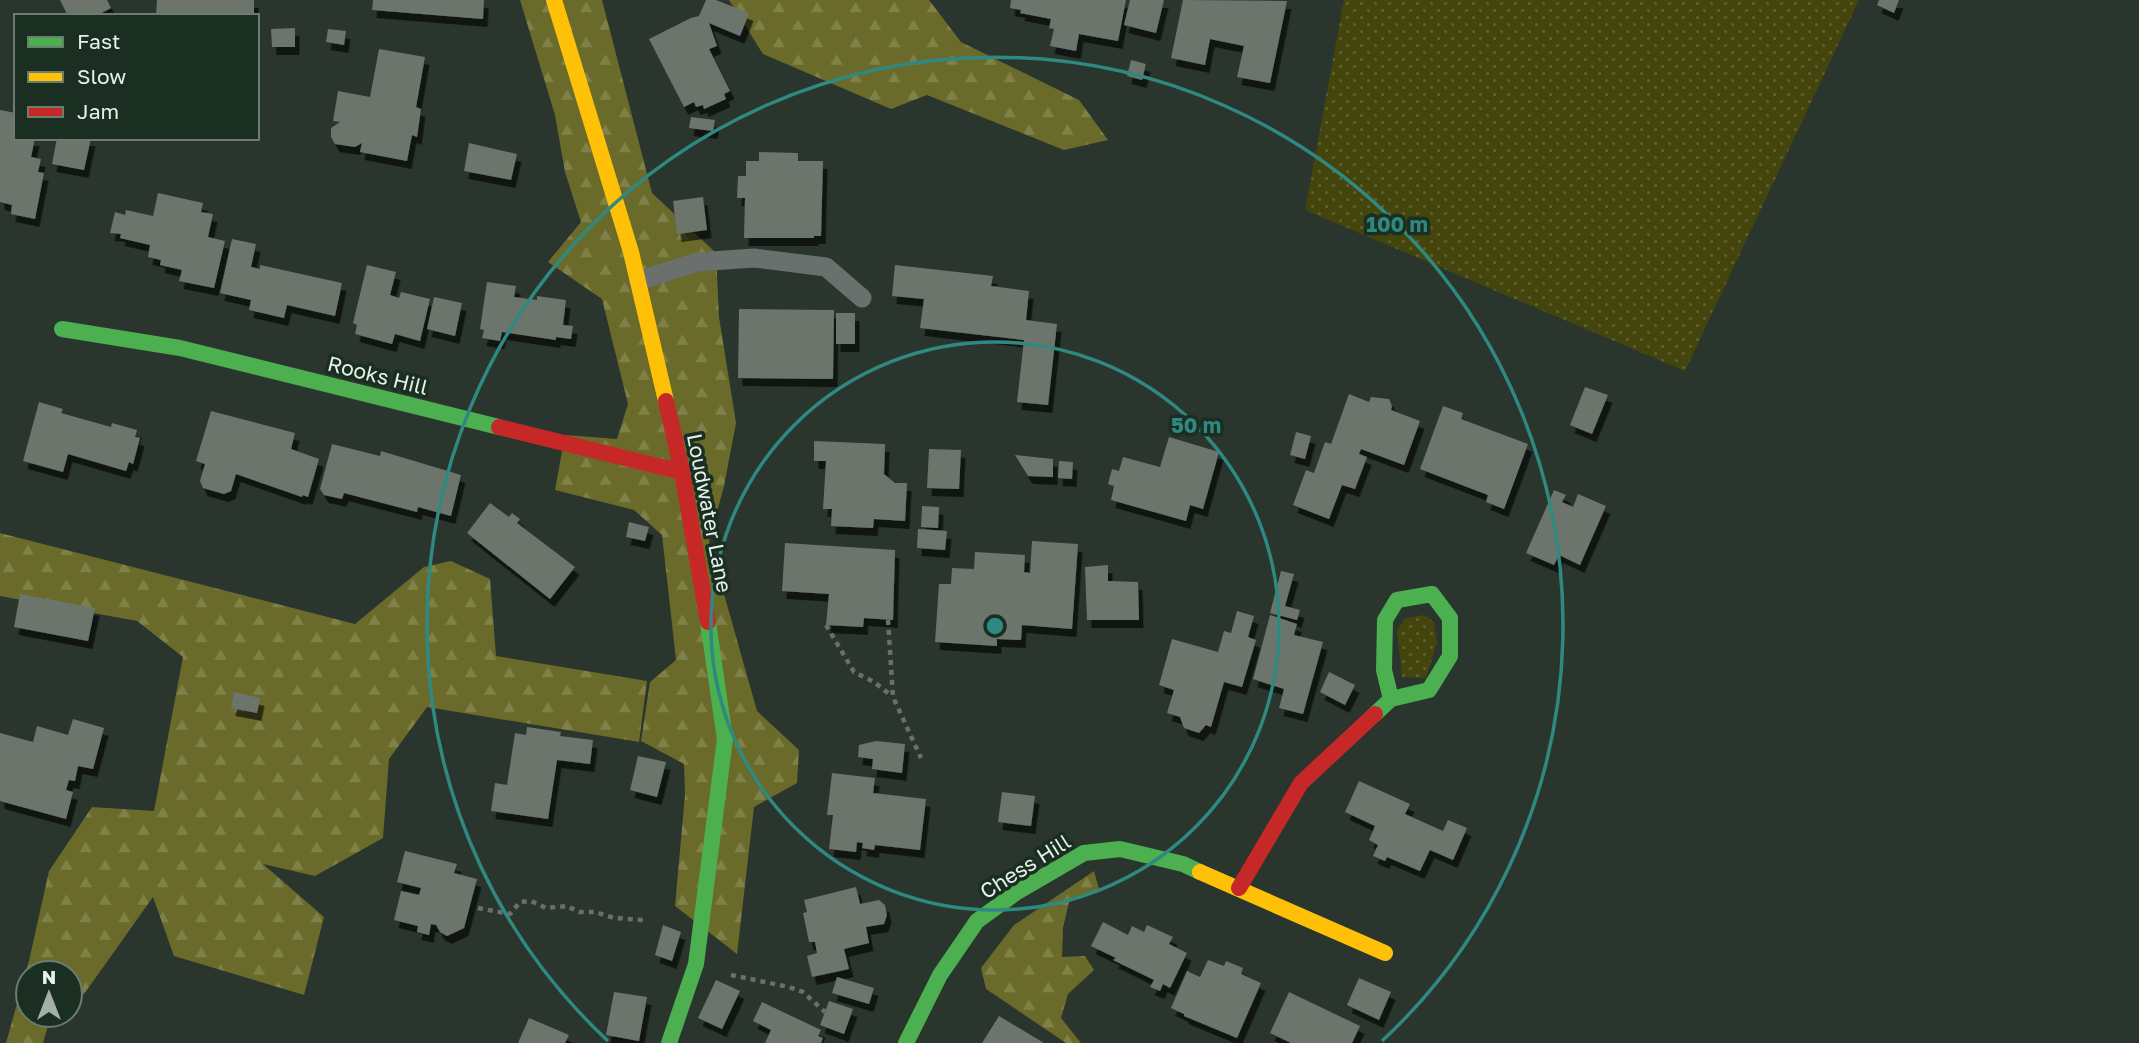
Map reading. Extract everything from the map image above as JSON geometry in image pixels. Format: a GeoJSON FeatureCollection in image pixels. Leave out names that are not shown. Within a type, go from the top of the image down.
{"type":"FeatureCollection","features":[{"type":"Feature","properties":{"kind":"street","name":"Loudwater Lane"},"geometry":{"type":"LineString","coordinates":[[554,0],[638,281],[682,472],[706,604],[725,739],[696,964],[668,1043]]}},
{"type":"Feature","properties":{"kind":"street","name":"Rooks Hill"},"geometry":{"type":"LineString","coordinates":[[62,329],[180,348],[682,472]]}},
{"type":"Feature","properties":{"kind":"street"},"geometry":{"type":"LineString","coordinates":[[1239,888],[1301,783],[1391,699],[1429,690],[1450,656],[1450,618],[1432,594],[1396,600],[1385,620],[1384,670],[1391,699]]}},
{"type":"Feature","properties":{"kind":"street","name":"Chess Hill"},"geometry":{"type":"LineString","coordinates":[[906,1043],[940,975],[977,921],[1017,892],[1084,853],[1120,849],[1183,864],[1385,953]]}},
{"type":"Feature","properties":{"kind":"lane"},"geometry":{"type":"LineString","coordinates":[[638,281],[697,262],[754,258],[826,267],[862,298]]}},
{"type":"Feature","properties":{"kind":"path"},"geometry":{"type":"LineString","coordinates":[[888,620],[893,697],[921,758]]}},
{"type":"Feature","properties":{"kind":"path"},"geometry":{"type":"LineString","coordinates":[[827,625],[854,671],[893,697]]}},
{"type":"Feature","properties":{"kind":"path"},"geometry":{"type":"LineString","coordinates":[[478,908],[510,914],[520,902],[531,901],[546,908],[567,906],[579,912],[596,912],[614,918],[643,920]]}},
{"type":"Feature","properties":{"kind":"path"},"geometry":{"type":"LineString","coordinates":[[726,974],[803,992],[825,1012]]}},
{"type":"Feature","properties":{"kind":"shaded area"},"geometry":{"type":"Polygon","coordinates":[[[1344,0],[1859,0],[1685,371],[1305,210],[1344,0]]]}},
{"type":"Feature","properties":{"kind":"shaded area"},"geometry":{"type":"Polygon","coordinates":[[[1424,615],[1434,622],[1437,642],[1426,678],[1402,677],[1397,630],[1406,618],[1424,615]]]}},
{"type":"Feature","properties":{"kind":"green space"},"geometry":{"type":"Polygon","coordinates":[[[520,0],[602,0],[652,193],[716,253],[719,317],[736,423],[724,486],[709,541],[757,711],[799,750],[797,783],[754,807],[737,954],[675,906],[685,795],[684,764],[641,741],[650,682],[676,660],[662,535],[634,510],[555,490],[565,435],[617,439],[628,404],[602,299],[548,262],[581,222],[565,172],[555,115],[520,0]]]}},
{"type":"Feature","properties":{"kind":"green space"},"geometry":{"type":"Polygon","coordinates":[[[729,0],[929,0],[961,42],[1079,100],[1108,140],[1064,150],[927,95],[891,109],[763,54],[729,0]]]}},
{"type":"Feature","properties":{"kind":"green space"},"geometry":{"type":"Polygon","coordinates":[[[0,533],[355,624],[424,567],[451,561],[490,579],[496,656],[647,681],[639,742],[427,707],[389,759],[383,838],[315,876],[263,864],[324,917],[304,995],[174,956],[153,897],[84,994],[84,959],[29,959],[49,871],[92,807],[154,811],[183,657],[137,621],[0,596],[0,533]]]}},
{"type":"Feature","properties":{"kind":"green space"},"geometry":{"type":"Polygon","coordinates":[[[1094,871],[1099,889],[1069,902],[1063,928],[1062,957],[1085,956],[1094,970],[1068,994],[1061,1018],[1081,1043],[1066,1043],[986,989],[981,968],[1014,925],[1094,871]]]}},
{"type":"Feature","properties":{"kind":"green space"},"geometry":{"type":"Polygon","coordinates":[[[14,1014],[14,1029],[47,1029],[43,1043],[6,1043],[14,1014]]]}},
{"type":"Feature","properties":{"kind":"building"},"geometry":{"type":"Polygon","coordinates":[[[60,0],[107,0],[111,8],[100,14],[67,14],[60,0]]]}},
{"type":"Feature","properties":{"kind":"building"},"geometry":{"type":"Polygon","coordinates":[[[157,0],[254,0],[254,14],[156,14],[157,0]]]}},
{"type":"Feature","properties":{"kind":"building"},"geometry":{"type":"Polygon","coordinates":[[[373,0],[484,0],[483,19],[372,10],[373,0]]]}},
{"type":"Feature","properties":{"kind":"building"},"geometry":{"type":"Polygon","coordinates":[[[706,0],[716,0],[749,13],[740,36],[709,23],[717,46],[709,49],[730,91],[724,94],[726,99],[704,109],[703,105],[696,107],[694,102],[684,107],[649,39],[699,16],[706,0]]]}},
{"type":"Feature","properties":{"kind":"building"},"geometry":{"type":"Polygon","coordinates":[[[1011,0],[1126,0],[1118,41],[1079,34],[1076,51],[1050,46],[1054,29],[1049,28],[1051,19],[1020,13],[1021,10],[1010,8],[1011,0]]]}},
{"type":"Feature","properties":{"kind":"building"},"geometry":{"type":"Polygon","coordinates":[[[1130,0],[1164,0],[1156,33],[1124,25],[1130,0]]]}},
{"type":"Feature","properties":{"kind":"building"},"geometry":{"type":"Polygon","coordinates":[[[1183,0],[1287,1],[1270,83],[1237,77],[1244,46],[1210,39],[1205,65],[1171,58],[1183,0]]]}},
{"type":"Feature","properties":{"kind":"building"},"geometry":{"type":"Polygon","coordinates":[[[1879,0],[1899,0],[1894,13],[1877,5],[1879,0]]]}},
{"type":"Feature","properties":{"kind":"building"},"geometry":{"type":"Polygon","coordinates":[[[295,28],[295,47],[272,47],[271,29],[295,28]]]}},
{"type":"Feature","properties":{"kind":"building"},"geometry":{"type":"Polygon","coordinates":[[[328,29],[346,31],[344,45],[326,42],[328,29]]]}},
{"type":"Feature","properties":{"kind":"building"},"geometry":{"type":"Polygon","coordinates":[[[379,49],[425,57],[416,107],[421,109],[417,137],[412,135],[407,161],[360,152],[362,143],[355,147],[335,144],[331,137],[331,128],[340,122],[333,121],[338,91],[370,97],[379,49]]]}},
{"type":"Feature","properties":{"kind":"building"},"geometry":{"type":"Polygon","coordinates":[[[1131,60],[1146,64],[1142,80],[1127,76],[1131,60]]]}},
{"type":"Feature","properties":{"kind":"building"},"geometry":{"type":"Polygon","coordinates":[[[0,110],[14,113],[14,140],[35,140],[31,157],[41,159],[38,172],[44,173],[35,219],[11,214],[12,205],[0,202],[0,110]]]}},
{"type":"Feature","properties":{"kind":"building"},"geometry":{"type":"Polygon","coordinates":[[[691,117],[715,120],[713,131],[689,128],[691,117]]]}},
{"type":"Feature","properties":{"kind":"building"},"geometry":{"type":"Polygon","coordinates":[[[57,140],[91,140],[84,170],[52,164],[57,140]]]}},
{"type":"Feature","properties":{"kind":"building"},"geometry":{"type":"Polygon","coordinates":[[[469,143],[517,154],[511,180],[464,171],[469,143]]]}},
{"type":"Feature","properties":{"kind":"building"},"geometry":{"type":"Polygon","coordinates":[[[759,152],[798,153],[798,161],[823,161],[821,236],[744,238],[745,198],[737,198],[738,176],[746,176],[746,161],[759,161],[759,152]]]}},
{"type":"Feature","properties":{"kind":"building"},"geometry":{"type":"Polygon","coordinates":[[[158,193],[203,203],[201,212],[213,214],[208,237],[225,241],[214,288],[179,281],[182,270],[160,265],[161,260],[148,257],[150,245],[120,238],[121,234],[110,233],[115,212],[125,215],[126,210],[153,216],[158,193]]]}},
{"type":"Feature","properties":{"kind":"building"},"geometry":{"type":"Polygon","coordinates":[[[703,197],[707,230],[677,234],[673,201],[703,197]]]}},
{"type":"Feature","properties":{"kind":"building"},"geometry":{"type":"Polygon","coordinates":[[[232,239],[256,244],[251,267],[260,269],[260,265],[342,283],[335,316],[287,305],[284,318],[249,310],[251,300],[220,293],[232,239]]]}},
{"type":"Feature","properties":{"kind":"building"},"geometry":{"type":"Polygon","coordinates":[[[367,265],[396,272],[390,295],[399,298],[401,292],[430,299],[420,341],[395,334],[392,344],[355,334],[357,325],[353,323],[367,265]]]}},
{"type":"Feature","properties":{"kind":"building"},"geometry":{"type":"Polygon","coordinates":[[[895,265],[993,276],[991,286],[1029,291],[1026,320],[1057,324],[1048,405],[1017,402],[1024,340],[920,328],[924,299],[892,296],[895,265]]]}},
{"type":"Feature","properties":{"kind":"building"},"geometry":{"type":"Polygon","coordinates":[[[487,282],[516,286],[514,297],[537,300],[537,296],[566,300],[563,325],[573,326],[571,339],[556,337],[556,340],[502,332],[500,341],[482,338],[484,330],[480,329],[487,282]]]}},
{"type":"Feature","properties":{"kind":"building"},"geometry":{"type":"Polygon","coordinates":[[[434,297],[462,303],[455,336],[427,329],[434,297]]]}},
{"type":"Feature","properties":{"kind":"building"},"geometry":{"type":"Polygon","coordinates":[[[739,309],[834,310],[833,379],[738,378],[739,309]]]}},
{"type":"Feature","properties":{"kind":"building"},"geometry":{"type":"Polygon","coordinates":[[[836,313],[855,313],[855,344],[836,344],[836,313]]]}},
{"type":"Feature","properties":{"kind":"building"},"geometry":{"type":"Polygon","coordinates":[[[1585,387],[1608,395],[1592,434],[1570,425],[1585,387]]]}},
{"type":"Feature","properties":{"kind":"building"},"geometry":{"type":"Polygon","coordinates":[[[1349,394],[1369,402],[1371,397],[1389,399],[1391,410],[1420,421],[1404,465],[1361,449],[1359,454],[1367,457],[1355,489],[1342,485],[1329,519],[1293,505],[1306,470],[1314,473],[1325,442],[1331,444],[1349,394]]]}},
{"type":"Feature","properties":{"kind":"building"},"geometry":{"type":"Polygon","coordinates":[[[39,402],[63,409],[61,413],[111,427],[112,423],[137,430],[135,437],[140,438],[133,464],[129,462],[126,471],[68,454],[63,472],[23,461],[39,402]]]}},
{"type":"Feature","properties":{"kind":"building"},"geometry":{"type":"Polygon","coordinates":[[[1443,406],[1463,413],[1461,419],[1528,444],[1504,509],[1486,502],[1488,495],[1420,469],[1443,406]]]}},
{"type":"Feature","properties":{"kind":"building"},"geometry":{"type":"Polygon","coordinates":[[[211,411],[295,433],[291,449],[319,459],[308,497],[236,474],[231,491],[224,494],[203,488],[200,481],[205,464],[196,461],[211,411]]]}},
{"type":"Feature","properties":{"kind":"building"},"geometry":{"type":"Polygon","coordinates":[[[1296,432],[1311,436],[1305,459],[1290,455],[1296,432]]]}},
{"type":"Feature","properties":{"kind":"building"},"geometry":{"type":"Polygon","coordinates":[[[1169,437],[1219,452],[1203,509],[1190,505],[1186,521],[1111,500],[1114,486],[1108,484],[1112,469],[1119,471],[1123,457],[1160,467],[1169,437]]]}},
{"type":"Feature","properties":{"kind":"building"},"geometry":{"type":"Polygon","coordinates":[[[814,441],[885,444],[884,474],[895,483],[907,483],[905,521],[874,519],[873,528],[831,526],[832,509],[823,509],[826,461],[814,461],[814,441]]]}},
{"type":"Feature","properties":{"kind":"building"},"geometry":{"type":"Polygon","coordinates":[[[332,444],[380,456],[381,451],[461,475],[451,516],[418,507],[417,512],[344,493],[342,499],[324,495],[320,489],[332,444]]]}},
{"type":"Feature","properties":{"kind":"building"},"geometry":{"type":"Polygon","coordinates":[[[929,449],[961,450],[959,489],[927,488],[929,449]]]}},
{"type":"Feature","properties":{"kind":"building"},"geometry":{"type":"Polygon","coordinates":[[[1015,455],[1053,459],[1053,477],[1028,476],[1015,455]]]}},
{"type":"Feature","properties":{"kind":"building"},"geometry":{"type":"Polygon","coordinates":[[[1059,461],[1073,462],[1072,479],[1058,478],[1059,461]]]}},
{"type":"Feature","properties":{"kind":"building"},"geometry":{"type":"Polygon","coordinates":[[[1554,490],[1566,495],[1562,502],[1573,507],[1578,494],[1606,506],[1580,565],[1559,555],[1554,565],[1526,553],[1554,490]]]}},
{"type":"Feature","properties":{"kind":"building"},"geometry":{"type":"Polygon","coordinates":[[[490,503],[509,517],[512,513],[520,519],[517,523],[575,567],[550,599],[467,533],[490,503]]]}},
{"type":"Feature","properties":{"kind":"building"},"geometry":{"type":"Polygon","coordinates":[[[922,506],[939,507],[938,528],[921,527],[922,506]]]}},
{"type":"Feature","properties":{"kind":"building"},"geometry":{"type":"Polygon","coordinates":[[[629,522],[649,527],[645,541],[626,537],[629,522]]]}},
{"type":"Feature","properties":{"kind":"building"},"geometry":{"type":"Polygon","coordinates":[[[918,529],[947,531],[945,550],[917,548],[918,529]]]}},
{"type":"Feature","properties":{"kind":"building"},"geometry":{"type":"Polygon","coordinates":[[[1032,541],[1078,544],[1072,629],[1022,625],[1021,640],[997,639],[997,646],[935,642],[939,584],[951,584],[952,568],[974,569],[975,552],[1025,555],[1024,572],[1030,573],[1032,541]]]}},
{"type":"Feature","properties":{"kind":"building"},"geometry":{"type":"Polygon","coordinates":[[[785,543],[895,550],[893,620],[864,618],[863,627],[826,625],[829,594],[782,591],[785,543]]]}},
{"type":"Feature","properties":{"kind":"building"},"geometry":{"type":"Polygon","coordinates":[[[1108,565],[1108,581],[1138,582],[1139,620],[1087,620],[1085,567],[1108,565]]]}},
{"type":"Feature","properties":{"kind":"building"},"geometry":{"type":"Polygon","coordinates":[[[1281,571],[1294,574],[1285,606],[1300,610],[1297,620],[1270,613],[1281,571]]]}},
{"type":"Feature","properties":{"kind":"building"},"geometry":{"type":"Polygon","coordinates":[[[20,594],[95,608],[88,641],[14,627],[20,594]]]}},
{"type":"Feature","properties":{"kind":"building"},"geometry":{"type":"Polygon","coordinates":[[[1237,611],[1254,616],[1248,637],[1256,640],[1242,687],[1224,682],[1211,727],[1206,725],[1199,733],[1184,728],[1180,717],[1167,713],[1174,690],[1159,685],[1172,639],[1218,652],[1224,631],[1231,633],[1237,611]]]}},
{"type":"Feature","properties":{"kind":"building"},"geometry":{"type":"Polygon","coordinates":[[[1270,615],[1297,624],[1294,635],[1323,642],[1303,714],[1279,708],[1284,689],[1253,679],[1270,615]]]}},
{"type":"Feature","properties":{"kind":"building"},"geometry":{"type":"Polygon","coordinates":[[[1329,672],[1355,685],[1345,705],[1320,692],[1329,672]]]}},
{"type":"Feature","properties":{"kind":"building"},"geometry":{"type":"Polygon","coordinates":[[[234,692],[260,698],[257,713],[231,708],[234,692]]]}},
{"type":"Feature","properties":{"kind":"building"},"geometry":{"type":"Polygon","coordinates":[[[73,719],[104,728],[93,769],[78,766],[75,781],[69,780],[66,790],[73,792],[66,819],[0,801],[0,733],[33,742],[37,726],[68,735],[73,719]]]}},
{"type":"Feature","properties":{"kind":"building"},"geometry":{"type":"Polygon","coordinates":[[[527,727],[561,732],[560,736],[593,740],[590,764],[557,760],[548,819],[491,811],[495,783],[507,785],[515,733],[526,735],[527,727]]]}},
{"type":"Feature","properties":{"kind":"building"},"geometry":{"type":"Polygon","coordinates":[[[876,741],[905,744],[902,773],[872,769],[873,759],[858,757],[859,745],[876,741]]]}},
{"type":"Feature","properties":{"kind":"building"},"geometry":{"type":"Polygon","coordinates":[[[638,756],[666,762],[657,797],[630,790],[638,756]]]}},
{"type":"Feature","properties":{"kind":"building"},"geometry":{"type":"Polygon","coordinates":[[[832,773],[875,778],[873,793],[926,799],[920,850],[875,845],[874,850],[862,848],[863,843],[857,842],[856,852],[829,849],[833,815],[827,815],[832,773]]]}},
{"type":"Feature","properties":{"kind":"building"},"geometry":{"type":"Polygon","coordinates":[[[1359,781],[1410,804],[1405,814],[1443,831],[1448,820],[1467,828],[1453,860],[1430,850],[1420,871],[1387,857],[1385,861],[1373,856],[1378,845],[1369,840],[1375,826],[1345,812],[1359,781]]]}},
{"type":"Feature","properties":{"kind":"building"},"geometry":{"type":"Polygon","coordinates":[[[1002,792],[1035,796],[1031,826],[998,822],[1002,792]]]}},
{"type":"Feature","properties":{"kind":"building"},"geometry":{"type":"Polygon","coordinates":[[[405,851],[457,864],[454,873],[477,879],[464,928],[447,936],[440,932],[436,925],[431,924],[429,935],[417,932],[418,926],[394,920],[401,891],[419,895],[421,888],[397,882],[405,851]]]}},
{"type":"Feature","properties":{"kind":"building"},"geometry":{"type":"Polygon","coordinates":[[[856,887],[860,904],[879,900],[885,905],[887,915],[884,924],[866,927],[869,943],[844,949],[849,969],[812,977],[807,956],[817,953],[815,942],[809,942],[803,913],[807,912],[804,900],[856,887]]]}},
{"type":"Feature","properties":{"kind":"building"},"geometry":{"type":"Polygon","coordinates":[[[1103,922],[1128,935],[1132,926],[1144,932],[1147,925],[1173,937],[1169,944],[1187,953],[1170,988],[1163,984],[1160,991],[1150,987],[1154,980],[1091,946],[1103,922]]]}},
{"type":"Feature","properties":{"kind":"building"},"geometry":{"type":"Polygon","coordinates":[[[663,925],[681,932],[672,961],[655,955],[663,925]]]}},
{"type":"Feature","properties":{"kind":"building"},"geometry":{"type":"Polygon","coordinates":[[[1208,960],[1224,966],[1226,961],[1243,968],[1241,974],[1261,983],[1237,1038],[1171,1008],[1187,971],[1200,977],[1208,960]]]}},
{"type":"Feature","properties":{"kind":"building"},"geometry":{"type":"Polygon","coordinates":[[[837,977],[874,988],[869,1004],[832,993],[837,977]]]}},
{"type":"Feature","properties":{"kind":"building"},"geometry":{"type":"Polygon","coordinates":[[[1359,978],[1391,992],[1379,1020],[1347,1005],[1359,978]]]}},
{"type":"Feature","properties":{"kind":"building"},"geometry":{"type":"Polygon","coordinates":[[[716,980],[740,991],[722,1029],[698,1018],[716,980]]]}},
{"type":"Feature","properties":{"kind":"building"},"geometry":{"type":"Polygon","coordinates":[[[614,992],[647,997],[639,1041],[606,1035],[614,992]]]}},
{"type":"Feature","properties":{"kind":"building"},"geometry":{"type":"Polygon","coordinates":[[[1289,992],[1360,1026],[1352,1043],[1291,1043],[1270,1033],[1289,992]]]}},
{"type":"Feature","properties":{"kind":"building"},"geometry":{"type":"Polygon","coordinates":[[[829,1001],[853,1009],[844,1034],[820,1025],[829,1001]]]}},
{"type":"Feature","properties":{"kind":"building"},"geometry":{"type":"Polygon","coordinates":[[[762,1002],[821,1030],[818,1036],[823,1038],[821,1043],[765,1043],[771,1030],[753,1021],[762,1002]]]}},
{"type":"Feature","properties":{"kind":"building"},"geometry":{"type":"Polygon","coordinates":[[[999,1016],[1044,1043],[982,1043],[999,1016]]]}},
{"type":"Feature","properties":{"kind":"building"},"geometry":{"type":"Polygon","coordinates":[[[529,1018],[569,1035],[565,1043],[518,1043],[529,1018]]]}},
{"type":"Feature","properties":{"kind":"traffic: fast"},"geometry":{"type":"LineString","coordinates":[[62,329],[180,348],[499,427]]}},
{"type":"Feature","properties":{"kind":"traffic: fast"},"geometry":{"type":"LineString","coordinates":[[1375,714],[1391,699],[1384,670],[1385,620],[1397,600],[1432,594],[1450,618],[1450,656],[1429,690],[1391,699]]}},
{"type":"Feature","properties":{"kind":"traffic: fast"},"geometry":{"type":"LineString","coordinates":[[669,1043],[696,964],[725,739],[708,622]]}},
{"type":"Feature","properties":{"kind":"traffic: fast"},"geometry":{"type":"LineString","coordinates":[[906,1043],[940,975],[977,921],[1017,892],[1084,853],[1120,849],[1183,864],[1200,872]]}},
{"type":"Feature","properties":{"kind":"traffic: slow"},"geometry":{"type":"LineString","coordinates":[[554,0],[631,252],[666,401]]}},
{"type":"Feature","properties":{"kind":"traffic: slow"},"geometry":{"type":"LineString","coordinates":[[1200,872],[1385,953]]}},
{"type":"Feature","properties":{"kind":"traffic: jam"},"geometry":{"type":"LineString","coordinates":[[666,401],[682,472],[708,622]]}},
{"type":"Feature","properties":{"kind":"traffic: jam"},"geometry":{"type":"LineString","coordinates":[[499,427],[682,472]]}},
{"type":"Feature","properties":{"kind":"traffic: jam"},"geometry":{"type":"LineString","coordinates":[[1239,888],[1301,783],[1375,714]]}}]}
